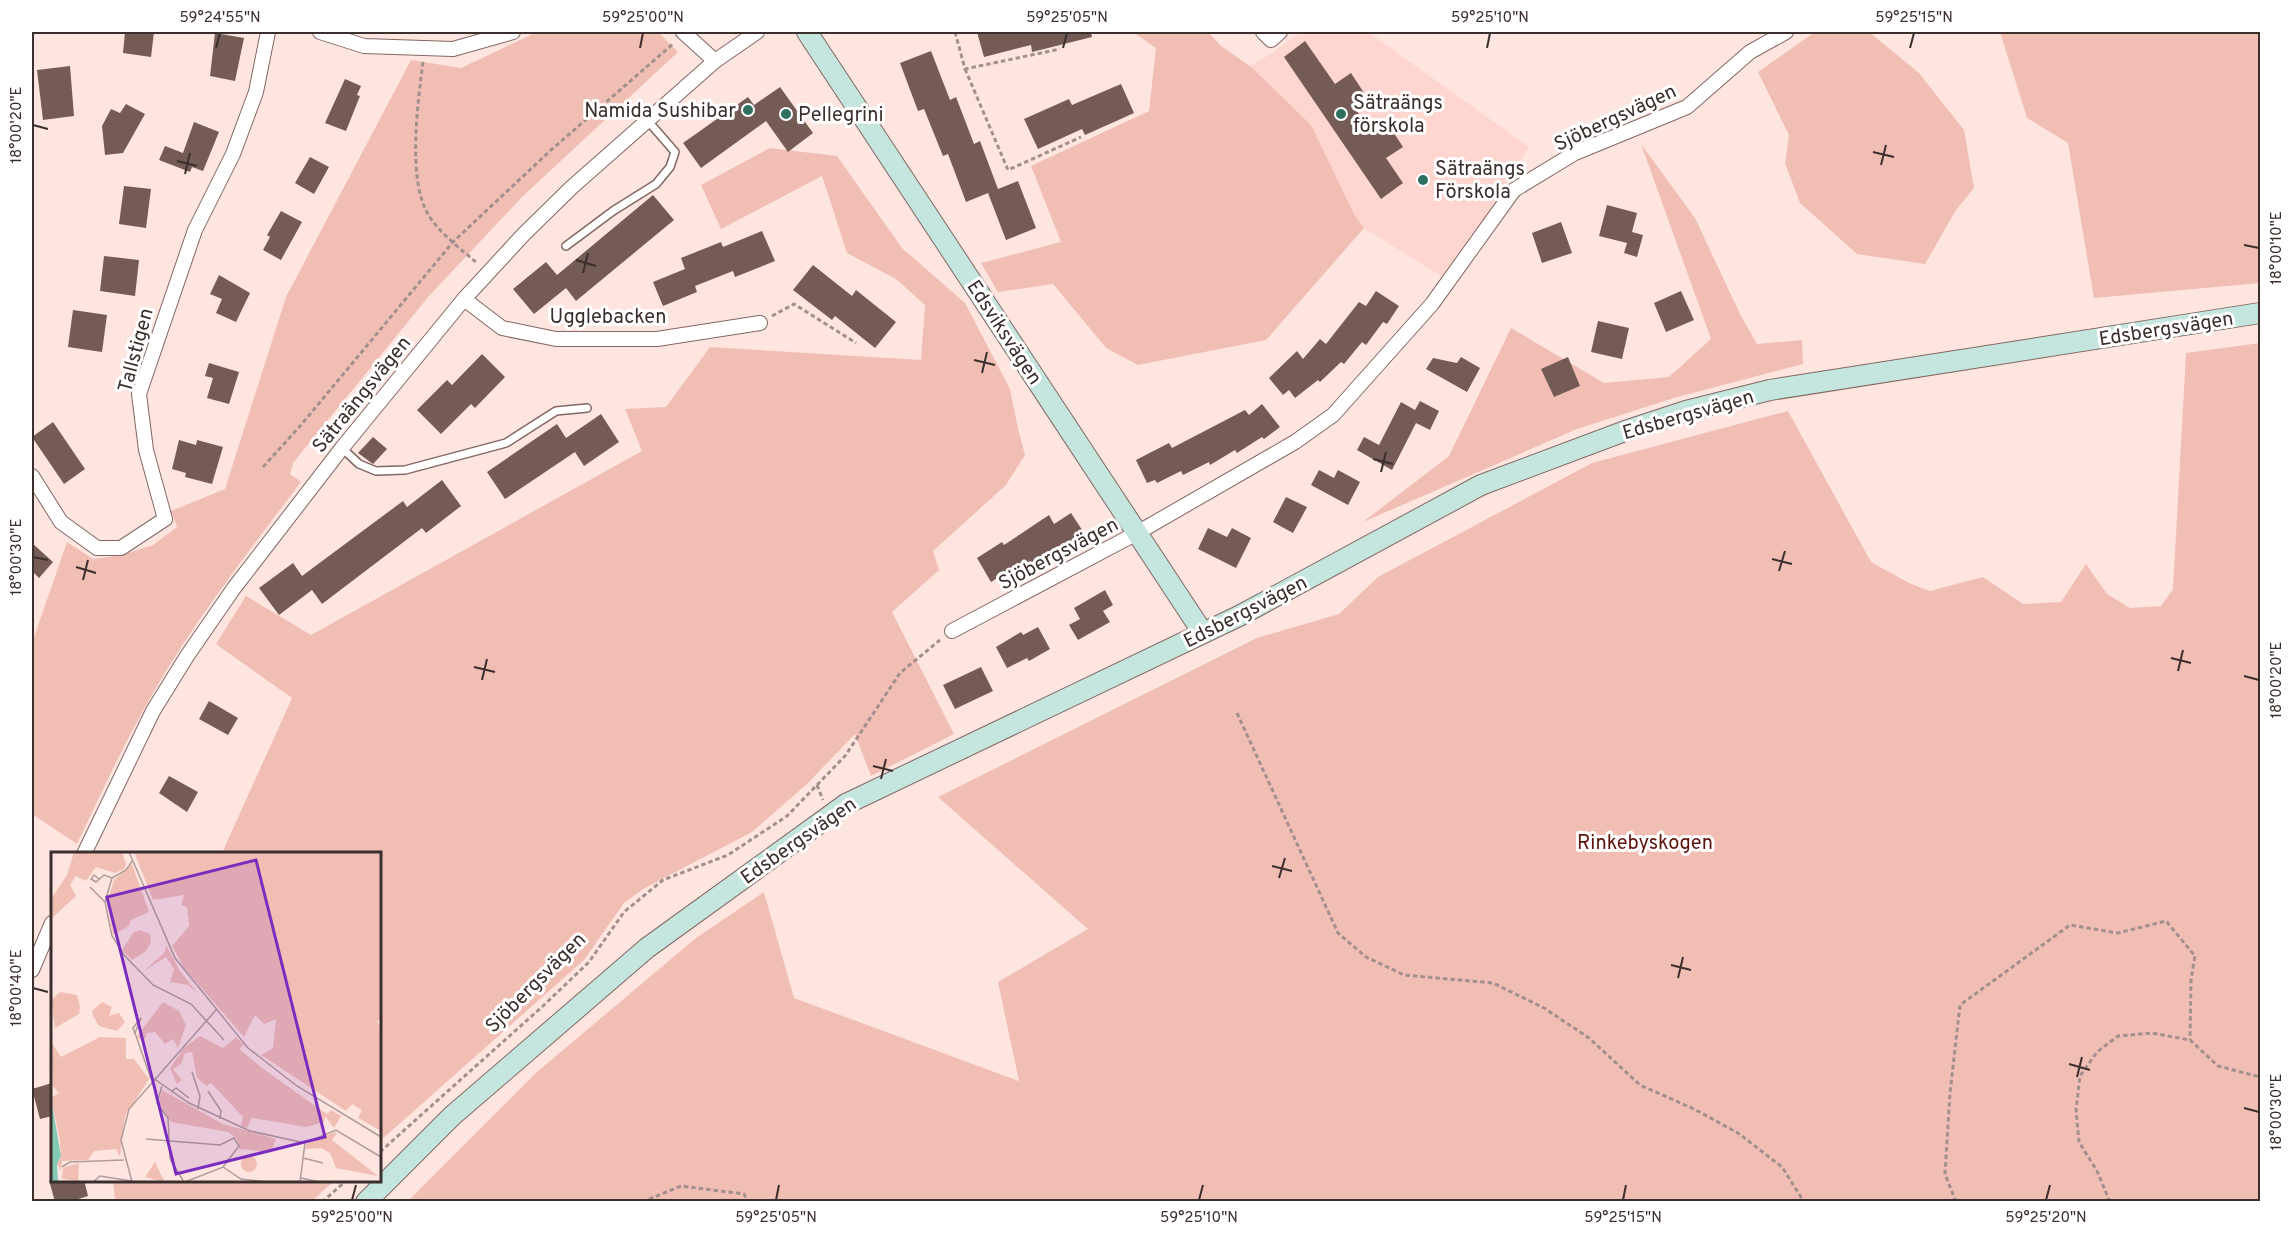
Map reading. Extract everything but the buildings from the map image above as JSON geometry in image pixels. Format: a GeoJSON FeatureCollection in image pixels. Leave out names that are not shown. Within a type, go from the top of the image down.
{"type":"FeatureCollection","features":[{"type":"Feature","properties":{"kind":"main road","name":"Edsviksvägen"},"geometry":{"type":"LineString","coordinates":[[807,32],[1203,633]]}},
{"type":"Feature","properties":{"kind":"main road","name":"Edsbergsvägen"},"geometry":{"type":"LineString","coordinates":[[366,1202],[452,1116],[647,948],[846,804],[1042,708],[1203,633],[1481,485],[1625,431],[1686,411],[1770,390],[2260,313]]}},
{"type":"Feature","properties":{"kind":"street","name":"Tallstigen"},"geometry":{"type":"LineString","coordinates":[[32,476],[61,522],[97,548],[121,548],[165,519],[146,450],[139,394],[195,230],[233,154],[256,92],[268,32]]}},
{"type":"Feature","properties":{"kind":"street"},"geometry":{"type":"LineString","coordinates":[[320,32],[364,46],[453,49],[513,32]]}},
{"type":"Feature","properties":{"kind":"street"},"geometry":{"type":"LineString","coordinates":[[684,32],[715,61]]}},
{"type":"Feature","properties":{"kind":"street","name":"Sätraängsvägen"},"geometry":{"type":"LineString","coordinates":[[85,852],[153,711],[187,656],[234,588],[342,448],[465,299],[524,234],[572,187],[715,61],[757,32]]}},
{"type":"Feature","properties":{"kind":"street"},"geometry":{"type":"LineString","coordinates":[[1263,32],[1271,40],[1280,32]]}},
{"type":"Feature","properties":{"kind":"street","name":"Sjöbergsvägen"},"geometry":{"type":"LineString","coordinates":[[952,631],[1137,533],[1295,442],[1333,414],[1432,304],[1514,190],[1575,153],[1687,107],[1750,52],[1786,32]]}},
{"type":"Feature","properties":{"kind":"street","name":"Ugglebacken"},"geometry":{"type":"LineString","coordinates":[[465,299],[502,328],[556,339],[657,339],[760,323]]}},
{"type":"Feature","properties":{"kind":"street"},"geometry":{"type":"LineString","coordinates":[[32,970],[51,925]]}},
{"type":"Feature","properties":{"kind":"lane"},"geometry":{"type":"LineString","coordinates":[[566,246],[613,211],[656,184],[670,167],[675,152],[648,121]]}},
{"type":"Feature","properties":{"kind":"lane"},"geometry":{"type":"LineString","coordinates":[[342,448],[359,464],[376,471],[405,470],[506,443],[556,411],[587,408]]}},
{"type":"Feature","properties":{"kind":"path"},"geometry":{"type":"LineString","coordinates":[[263,467],[301,425],[453,242],[551,150],[684,32]]}},
{"type":"Feature","properties":{"kind":"path"},"geometry":{"type":"LineString","coordinates":[[955,32],[965,69],[1008,170],[1082,137]]}},
{"type":"Feature","properties":{"kind":"path"},"geometry":{"type":"LineString","coordinates":[[425,48],[416,139],[419,191],[428,214],[453,242],[488,273]]}},
{"type":"Feature","properties":{"kind":"path"},"geometry":{"type":"LineString","coordinates":[[965,69],[1060,49]]}},
{"type":"Feature","properties":{"kind":"path"},"geometry":{"type":"LineString","coordinates":[[760,323],[794,304],[856,343]]}},
{"type":"Feature","properties":{"kind":"path","name":"Sjöbergsvägen"},"geometry":{"type":"LineString","coordinates":[[381,1151],[589,962],[624,912],[663,880],[728,855],[787,816],[845,756],[900,673],[952,631]]}},
{"type":"Feature","properties":{"kind":"path"},"geometry":{"type":"LineString","coordinates":[[1237,713],[1338,933],[1366,957],[1404,975],[1493,983],[1544,1008],[1589,1038],[1640,1085],[1694,1109],[1738,1133],[1782,1167],[1804,1202]]}},
{"type":"Feature","properties":{"kind":"path"},"geometry":{"type":"LineString","coordinates":[[1956,1202],[1945,1174],[1950,1093],[1960,1005],[2070,925],[2118,933],[2166,921],[2195,956],[2191,980],[2190,1040]]}},
{"type":"Feature","properties":{"kind":"path"},"geometry":{"type":"LineString","coordinates":[[2110,1202],[2097,1172],[2079,1142],[2076,1110],[2080,1076],[2097,1052],[2118,1036],[2152,1033],[2190,1040],[2218,1066],[2260,1077]]}},
{"type":"Feature","properties":{"kind":"path"},"geometry":{"type":"LineString","coordinates":[[322,1202],[345,1182]]}},
{"type":"Feature","properties":{"kind":"path"},"geometry":{"type":"LineString","coordinates":[[642,1202],[681,1185],[744,1194],[748,1202]]}},
{"type":"Feature","properties":{"kind":"shaded area","name":"Sätraängs Förskola"},"geometry":{"type":"Polygon","coordinates":[[[1314,32],[1368,32],[1529,147],[1446,279],[1364,228],[1250,66],[1295,36],[1314,32]]]}},
{"type":"Feature","properties":{"kind":"green space"},"geometry":{"type":"Polygon","coordinates":[[[537,32],[658,32],[678,52],[523,196],[429,296],[293,463],[290,474],[301,482],[210,604],[176,655],[127,741],[77,844],[32,814],[32,643],[67,542],[93,559],[122,555],[153,545],[177,527],[171,511],[225,489],[286,297],[411,60],[461,68],[537,32]]]}},
{"type":"Feature","properties":{"kind":"green space"},"geometry":{"type":"Polygon","coordinates":[[[1133,32],[1208,32],[1221,46],[1250,66],[1311,125],[1354,214],[1364,228],[1266,340],[1138,365],[1106,348],[1053,284],[998,292],[981,263],[1061,242],[1031,166],[1149,111],[1156,48],[1133,32]]]}},
{"type":"Feature","properties":{"kind":"green space"},"geometry":{"type":"Polygon","coordinates":[[[1815,32],[1869,32],[1919,73],[1964,130],[1974,188],[1956,210],[1925,264],[1857,254],[1800,203],[1785,163],[1789,135],[1758,72],[1815,32]]]}},
{"type":"Feature","properties":{"kind":"green space"},"geometry":{"type":"Polygon","coordinates":[[[2000,32],[2260,32],[2260,283],[2094,298],[2068,143],[2027,118],[2000,32]]]}},
{"type":"Feature","properties":{"kind":"green space"},"geometry":{"type":"Polygon","coordinates":[[[1641,144],[1695,218],[1740,314],[1757,344],[1802,340],[1803,364],[1674,398],[1577,429],[1363,522],[1449,456],[1511,328],[1604,383],[1669,377],[1711,339],[1641,144]]]}},
{"type":"Feature","properties":{"kind":"green space"},"geometry":{"type":"Polygon","coordinates":[[[770,148],[837,156],[902,248],[965,303],[1010,389],[1025,455],[1006,485],[933,551],[939,570],[892,612],[954,734],[871,776],[855,734],[806,785],[752,832],[645,888],[624,903],[584,960],[381,1140],[381,852],[222,852],[292,698],[216,644],[246,596],[311,635],[642,451],[625,409],[666,407],[710,347],[921,360],[925,305],[896,279],[847,253],[822,176],[721,229],[701,185],[770,148]]]}},
{"type":"Feature","properties":{"kind":"green space","name":"Rinkebyskogen"},"geometry":{"type":"Polygon","coordinates":[[[2260,343],[2260,1201],[408,1201],[537,1072],[696,938],[764,892],[794,998],[1019,1081],[998,982],[1088,929],[938,797],[1257,638],[1339,614],[1378,577],[1592,463],[1788,411],[1871,562],[1909,583],[1930,591],[1983,577],[2023,604],[2061,602],[2086,564],[2107,594],[2130,608],[2161,606],[2173,589],[2186,353],[2260,343]]]}},
{"type":"Feature","properties":{"kind":"green space"},"geometry":{"type":"Polygon","coordinates":[[[113,1182],[333,1182],[311,1202],[115,1201],[113,1182]]]}},
{"type":"Feature","properties":{"kind":"place","name":"Namida Sushibar"},"geometry":{"type":"Point","coordinates":[748,110]}},
{"type":"Feature","properties":{"kind":"place","name":"Pellegrini"},"geometry":{"type":"Point","coordinates":[786,114]}},
{"type":"Feature","properties":{"kind":"place","name":"Sätraängs förskola"},"geometry":{"type":"Point","coordinates":[1341,114]}},
{"type":"Feature","properties":{"kind":"place","name":"Sätraängs Förskola"},"geometry":{"type":"Point","coordinates":[1423,180]}}]}
